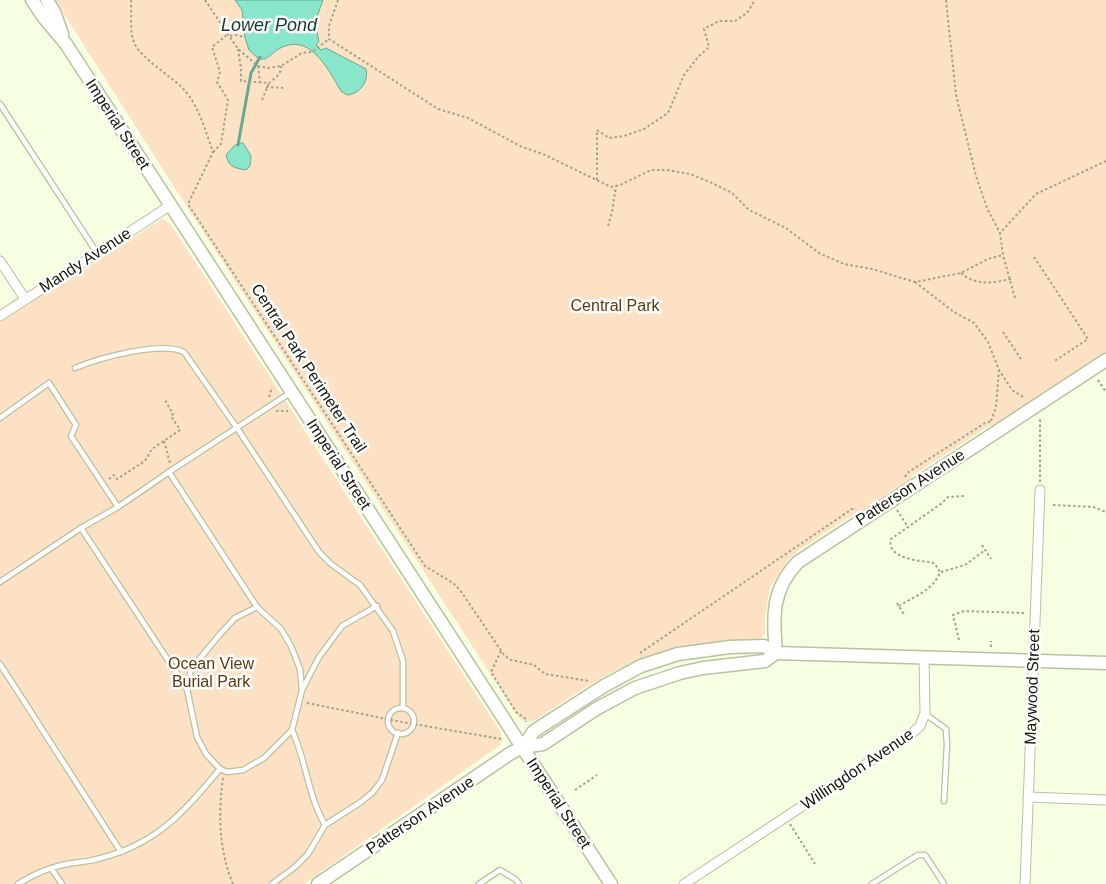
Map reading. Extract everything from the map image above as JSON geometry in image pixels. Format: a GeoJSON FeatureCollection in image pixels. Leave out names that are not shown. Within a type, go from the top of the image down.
{"type":"FeatureCollection","features":[{"type":"Feature","properties":{"kind":"main road","name":"Imperial Street"},"geometry":{"type":"LineString","coordinates":[[32,0],[44,19],[66,44],[611,884]]}},
{"type":"Feature","properties":{"kind":"main road","name":"Imperial Street"},"geometry":{"type":"LineString","coordinates":[[46,0],[55,14],[66,44]]}},
{"type":"Feature","properties":{"kind":"main road","name":"Patterson Avenue"},"geometry":{"type":"LineString","coordinates":[[776,653],[775,604],[781,584],[789,571],[798,562],[1106,360]]}},
{"type":"Feature","properties":{"kind":"main road"},"geometry":{"type":"LineString","coordinates":[[523,747],[534,732],[604,686],[641,666],[678,654],[730,647],[764,646],[776,653],[1106,663]]}},
{"type":"Feature","properties":{"kind":"main road"},"geometry":{"type":"LineString","coordinates":[[523,747],[543,744],[596,709],[635,688],[680,673],[703,668],[765,661],[776,653]]}},
{"type":"Feature","properties":{"kind":"main road","name":"Patterson Avenue"},"geometry":{"type":"LineString","coordinates":[[318,884],[523,747]]}},
{"type":"Feature","properties":{"kind":"street","name":"Mandy Avenue"},"geometry":{"type":"LineString","coordinates":[[0,316],[171,205]]}},
{"type":"Feature","properties":{"kind":"street"},"geometry":{"type":"LineString","coordinates":[[0,261],[25,299]]}},
{"type":"Feature","properties":{"kind":"street","name":"Maywood Street"},"geometry":{"type":"LineString","coordinates":[[1025,884],[1040,490]]}},
{"type":"Feature","properties":{"kind":"street","name":"Willingdon Avenue"},"geometry":{"type":"LineString","coordinates":[[684,884],[909,736],[920,726],[925,713],[924,658]]}},
{"type":"Feature","properties":{"kind":"street"},"geometry":{"type":"LineString","coordinates":[[1028,797],[1106,800]]}},
{"type":"Feature","properties":{"kind":"lane"},"geometry":{"type":"LineString","coordinates":[[0,104],[97,253]]}},
{"type":"Feature","properties":{"kind":"lane"},"geometry":{"type":"LineString","coordinates":[[75,368],[94,360],[120,354],[175,348],[184,352],[319,552],[331,564],[360,585],[377,606],[393,631],[403,661],[403,708]]}},
{"type":"Feature","properties":{"kind":"lane"},"geometry":{"type":"LineString","coordinates":[[0,418],[49,383],[76,425],[72,436],[118,507]]}},
{"type":"Feature","properties":{"kind":"lane"},"geometry":{"type":"LineString","coordinates":[[0,582],[292,392]]}},
{"type":"Feature","properties":{"kind":"lane"},"geometry":{"type":"LineString","coordinates":[[170,471],[257,607],[281,629],[291,646],[300,669],[302,690]]}},
{"type":"Feature","properties":{"kind":"lane"},"geometry":{"type":"LineString","coordinates":[[81,528],[187,689]]}},
{"type":"Feature","properties":{"kind":"lane"},"geometry":{"type":"LineString","coordinates":[[257,607],[235,618],[191,669],[187,689],[196,737],[206,754],[222,770],[227,772],[243,770],[264,758],[292,730],[302,690],[319,657],[342,626],[377,606]]}},
{"type":"Feature","properties":{"kind":"lane"},"geometry":{"type":"LineString","coordinates":[[0,664],[121,852]]}},
{"type":"Feature","properties":{"kind":"lane"},"geometry":{"type":"LineString","coordinates":[[403,708],[410,712],[414,719],[414,724],[406,733],[398,734],[389,727],[388,719],[394,709],[403,708]]}},
{"type":"Feature","properties":{"kind":"lane"},"geometry":{"type":"LineString","coordinates":[[925,713],[946,729],[944,801]]}},
{"type":"Feature","properties":{"kind":"lane"},"geometry":{"type":"LineString","coordinates":[[292,730],[300,746],[319,815],[325,825]]}},
{"type":"Feature","properties":{"kind":"lane"},"geometry":{"type":"LineString","coordinates":[[272,884],[296,867],[308,854],[325,825],[373,792],[382,780],[398,734]]}},
{"type":"Feature","properties":{"kind":"lane"},"geometry":{"type":"LineString","coordinates":[[18,884],[33,874],[51,868],[96,860],[132,848],[151,838],[188,808],[222,770]]}},
{"type":"Feature","properties":{"kind":"lane"},"geometry":{"type":"LineString","coordinates":[[872,884],[918,855],[925,855],[944,884]]}},
{"type":"Feature","properties":{"kind":"lane"},"geometry":{"type":"LineString","coordinates":[[51,868],[62,884]]}},
{"type":"Feature","properties":{"kind":"lane"},"geometry":{"type":"LineString","coordinates":[[479,884],[500,870],[516,878],[519,884]]}},
{"type":"Feature","properties":{"kind":"path"},"geometry":{"type":"LineString","coordinates":[[131,0],[133,41],[138,50],[188,94],[200,116],[213,152],[221,144],[228,100],[217,82],[220,72],[212,47],[229,35],[244,37]]}},
{"type":"Feature","properties":{"kind":"path"},"geometry":{"type":"LineString","coordinates":[[205,0],[238,50],[241,64],[241,81],[269,83]]}},
{"type":"Feature","properties":{"kind":"path"},"geometry":{"type":"LineString","coordinates":[[329,39],[329,26],[338,0]]}},
{"type":"Feature","properties":{"kind":"path"},"geometry":{"type":"LineString","coordinates":[[597,180],[597,130],[609,138],[624,136],[644,129],[668,113],[684,75],[708,47],[704,29],[718,21],[735,21],[747,13],[755,0]]}},
{"type":"Feature","properties":{"kind":"path"},"geometry":{"type":"LineString","coordinates":[[946,0],[956,95],[976,176],[987,208],[1000,233],[1003,255],[1015,298]]}},
{"type":"Feature","properties":{"kind":"path"},"geometry":{"type":"LineString","coordinates":[[238,50],[258,66],[268,68],[281,66],[302,54],[312,52],[329,39]]}},
{"type":"Feature","properties":{"kind":"path"},"geometry":{"type":"LineString","coordinates":[[329,39],[438,109],[468,118],[522,147],[543,154],[611,187],[651,170],[667,170],[690,174],[732,193],[749,210],[786,228],[819,253],[844,264],[872,269],[915,282],[954,312],[974,323],[988,342],[999,370],[1012,390],[1031,401]]}},
{"type":"Feature","properties":{"kind":"path"},"geometry":{"type":"LineString","coordinates":[[258,66],[260,82]]}},
{"type":"Feature","properties":{"kind":"path"},"geometry":{"type":"LineString","coordinates":[[262,100],[266,87],[279,74],[281,66]]}},
{"type":"Feature","properties":{"kind":"path"},"geometry":{"type":"LineString","coordinates":[[266,87],[286,88]]}},
{"type":"Feature","properties":{"kind":"path","name":"Central Park Perimeter Trail"},"geometry":{"type":"LineString","coordinates":[[213,152],[188,204],[425,566],[454,583],[501,651],[511,660],[534,666],[545,674],[591,681]]}},
{"type":"Feature","properties":{"kind":"path"},"geometry":{"type":"LineString","coordinates":[[1000,233],[1036,194],[1106,162]]}},
{"type":"Feature","properties":{"kind":"path"},"geometry":{"type":"LineString","coordinates":[[608,226],[616,186]]}},
{"type":"Feature","properties":{"kind":"path"},"geometry":{"type":"LineString","coordinates":[[915,282],[961,273],[988,259],[1003,255]]}},
{"type":"Feature","properties":{"kind":"path"},"geometry":{"type":"LineString","coordinates":[[1034,256],[1088,339],[1052,362]]}},
{"type":"Feature","properties":{"kind":"path"},"geometry":{"type":"LineString","coordinates":[[961,273],[967,279],[988,284],[1011,279]]}},
{"type":"Feature","properties":{"kind":"path"},"geometry":{"type":"LineString","coordinates":[[1004,332],[1021,359]]}},
{"type":"Feature","properties":{"kind":"path"},"geometry":{"type":"LineString","coordinates":[[991,421],[996,407],[999,370]]}},
{"type":"Feature","properties":{"kind":"path"},"geometry":{"type":"LineString","coordinates":[[1091,370],[1106,392]]}},
{"type":"Feature","properties":{"kind":"path"},"geometry":{"type":"LineString","coordinates":[[114,475],[117,479],[145,461],[152,449],[180,430],[171,416],[173,414],[165,400]]}},
{"type":"Feature","properties":{"kind":"path"},"geometry":{"type":"LineString","coordinates":[[1041,420],[1041,471]]}},
{"type":"Feature","properties":{"kind":"path"},"geometry":{"type":"LineString","coordinates":[[164,441],[170,471]]}},
{"type":"Feature","properties":{"kind":"path"},"geometry":{"type":"LineString","coordinates":[[940,572],[935,564],[931,562],[903,557],[895,553],[890,541],[948,497],[964,496]]}},
{"type":"Feature","properties":{"kind":"path"},"geometry":{"type":"LineString","coordinates":[[1053,505],[1093,507],[1106,512]]}},
{"type":"Feature","properties":{"kind":"path"},"geometry":{"type":"LineString","coordinates":[[897,510],[908,528]]}},
{"type":"Feature","properties":{"kind":"path"},"geometry":{"type":"LineString","coordinates":[[982,545],[991,559]]}},
{"type":"Feature","properties":{"kind":"path"},"geometry":{"type":"LineString","coordinates":[[940,572],[965,565],[985,550]]}},
{"type":"Feature","properties":{"kind":"path"},"geometry":{"type":"LineString","coordinates":[[899,606],[930,586],[936,581],[940,572]]}},
{"type":"Feature","properties":{"kind":"path"},"geometry":{"type":"LineString","coordinates":[[897,603],[905,616]]}},
{"type":"Feature","properties":{"kind":"path"},"geometry":{"type":"LineString","coordinates":[[959,640],[953,615],[964,611],[1024,613]]}},
{"type":"Feature","properties":{"kind":"path"},"geometry":{"type":"LineString","coordinates":[[991,641],[991,647]]}},
{"type":"Feature","properties":{"kind":"path"},"geometry":{"type":"LineString","coordinates":[[501,651],[491,672],[516,712],[526,719],[526,722]]}},
{"type":"Feature","properties":{"kind":"path"},"geometry":{"type":"LineString","coordinates":[[299,701],[501,739]]}},
{"type":"Feature","properties":{"kind":"path"},"geometry":{"type":"LineString","coordinates":[[222,770],[220,827],[224,855],[233,884]]}},
{"type":"Feature","properties":{"kind":"path"},"geometry":{"type":"LineString","coordinates":[[575,790],[597,775]]}},
{"type":"Feature","properties":{"kind":"path"},"geometry":{"type":"LineString","coordinates":[[790,824],[815,864]]}},
{"type":"Feature","properties":{"kind":"green space","name":"Central Park"},"geometry":{"type":"Polygon","coordinates":[[[55,0],[1106,0],[1106,353],[912,476],[909,482],[859,514],[854,514],[799,550],[789,559],[770,587],[765,618],[765,633],[759,641],[696,645],[650,656],[609,674],[535,720],[525,721],[517,715],[55,0]]]}},
{"type":"Feature","properties":{"kind":"green space","name":"Ocean View Burial Park"},"geometry":{"type":"Polygon","coordinates":[[[162,219],[170,223],[500,731],[503,740],[499,746],[304,884],[0,884],[0,322],[162,219]]]}},
{"type":"Feature","properties":{"kind":"water","name":"Lower Pond"},"geometry":{"type":"Polygon","coordinates":[[[235,0],[323,0],[315,22],[319,42],[316,45],[321,50],[326,48],[366,69],[365,82],[356,92],[347,95],[341,91],[319,57],[303,46],[295,44],[279,49],[265,59],[259,59],[249,50],[245,38],[242,10],[235,0]]]}},
{"type":"Feature","properties":{"kind":"water"},"geometry":{"type":"Polygon","coordinates":[[[239,143],[243,143],[251,156],[250,166],[246,170],[233,166],[226,155],[239,143]]]}},
{"type":"Feature","properties":{"kind":"waterway"},"geometry":{"type":"LineString","coordinates":[[238,145],[251,73],[260,57]]}}]}
